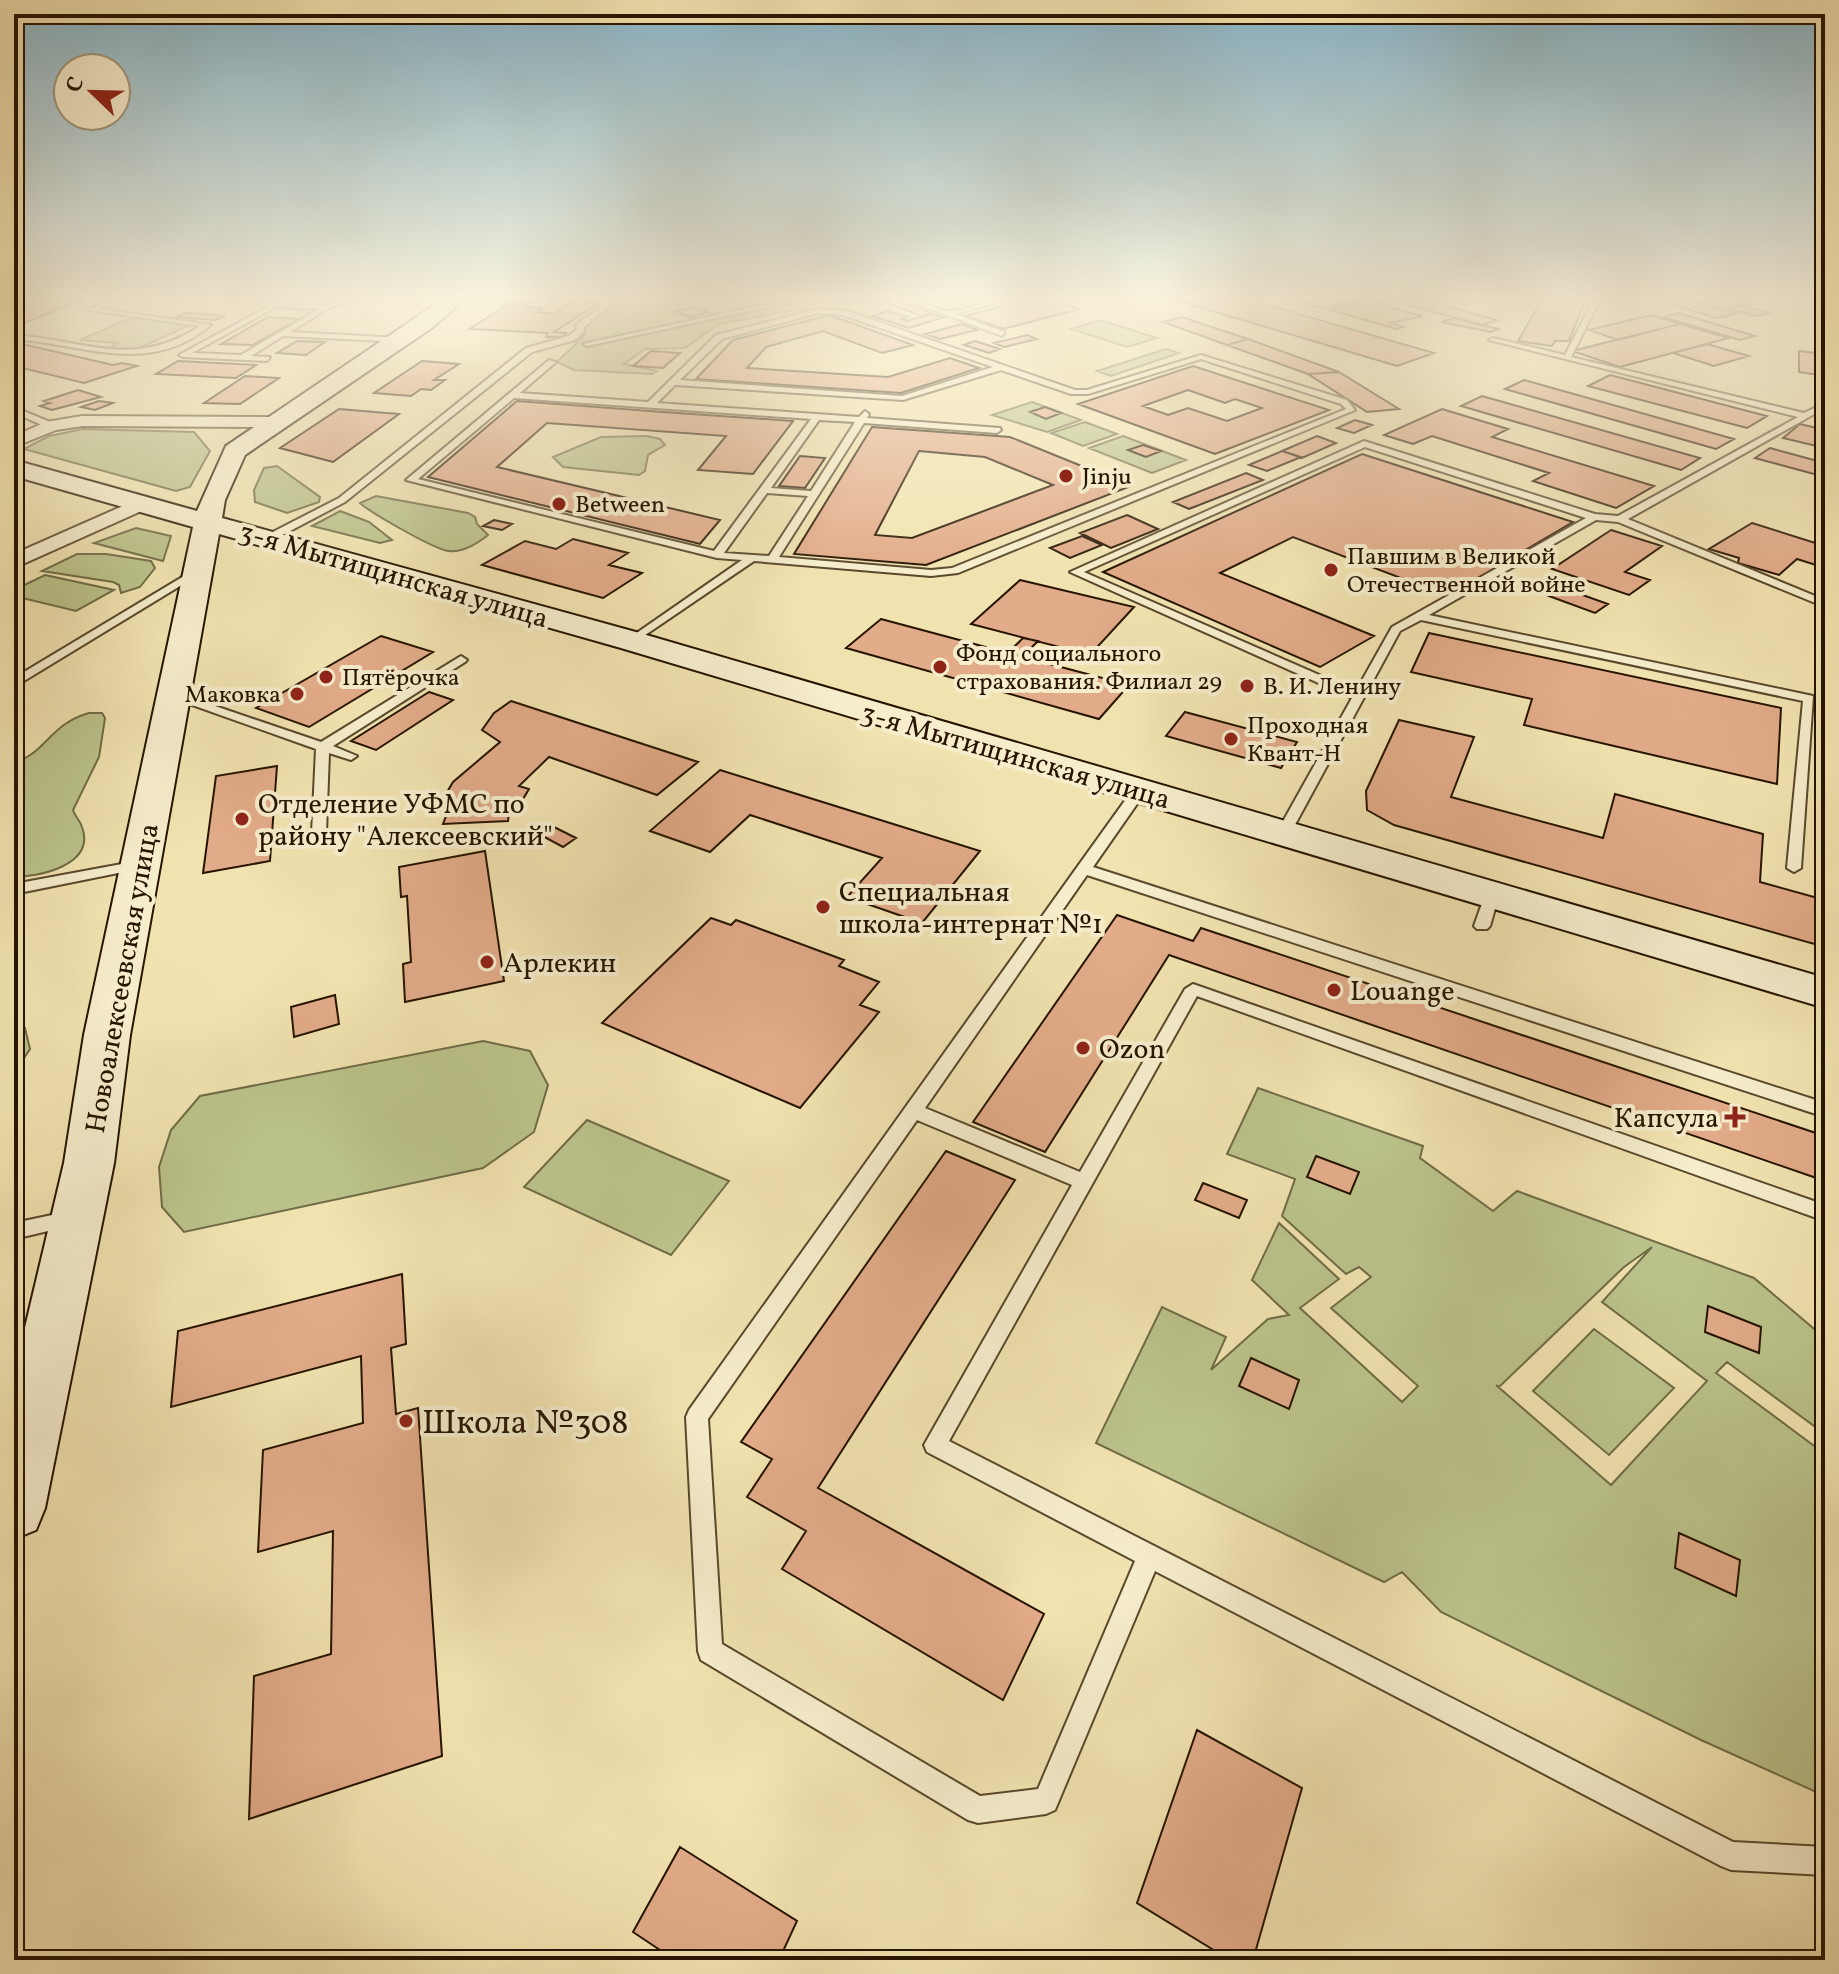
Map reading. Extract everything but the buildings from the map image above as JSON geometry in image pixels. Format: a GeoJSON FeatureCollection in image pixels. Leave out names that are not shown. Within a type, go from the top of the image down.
{"type":"FeatureCollection","features":[{"type":"Feature","properties":{"kind":"street"},"geometry":{"type":"LineString","coordinates":[[212,421],[235,451],[324,390]]}},
{"type":"Feature","properties":{"kind":"street"},"geometry":{"type":"LineString","coordinates":[[14,442],[52,426],[82,421],[276,422]]}},
{"type":"Feature","properties":{"kind":"street","name":"Новоалексеевская улица"},"geometry":{"type":"LineString","coordinates":[[14,1508],[74,1219],[89,1163],[107,1035],[206,522],[235,451]]}},
{"type":"Feature","properties":{"kind":"street","name":"3-я Мытищинская улица"},"geometry":{"type":"LineString","coordinates":[[14,468],[632,641],[1283,834],[1487,911],[1825,993]]}},
{"type":"Feature","properties":{"kind":"street"},"geometry":{"type":"LineString","coordinates":[[14,562],[141,504]]}},
{"type":"Feature","properties":{"kind":"lane"},"geometry":{"type":"LineString","coordinates":[[269,538],[342,500],[479,390]]}},
{"type":"Feature","properties":{"kind":"lane"},"geometry":{"type":"LineString","coordinates":[[519,390],[411,480],[717,555],[931,573],[954,571],[1351,410],[1344,402],[1307,390]]}},
{"type":"Feature","properties":{"kind":"lane"},"geometry":{"type":"LineString","coordinates":[[650,405],[665,390]]}},
{"type":"Feature","properties":{"kind":"lane"},"geometry":{"type":"LineString","coordinates":[[791,390],[906,397],[928,390]]}},
{"type":"Feature","properties":{"kind":"lane"},"geometry":{"type":"LineString","coordinates":[[1699,390],[1806,416]]}},
{"type":"Feature","properties":{"kind":"lane"},"geometry":{"type":"LineString","coordinates":[[513,395],[997,430]]}},
{"type":"Feature","properties":{"kind":"lane"},"geometry":{"type":"LineString","coordinates":[[772,560],[876,396]]}},
{"type":"Feature","properties":{"kind":"lane"},"geometry":{"type":"LineString","coordinates":[[1620,519],[1825,405]]}},
{"type":"Feature","properties":{"kind":"lane"},"geometry":{"type":"LineString","coordinates":[[14,410],[52,426]]}},
{"type":"Feature","properties":{"kind":"lane"},"geometry":{"type":"LineString","coordinates":[[717,555],[817,417]]}},
{"type":"Feature","properties":{"kind":"lane"},"geometry":{"type":"LineString","coordinates":[[1359,697],[1075,572],[1364,444],[1594,517],[1620,519],[1825,604]]}},
{"type":"Feature","properties":{"kind":"lane"},"geometry":{"type":"LineString","coordinates":[[764,490],[813,494]]}},
{"type":"Feature","properties":{"kind":"lane"},"geometry":{"type":"LineString","coordinates":[[1283,834],[1396,629],[1594,517]]}},
{"type":"Feature","properties":{"kind":"lane"},"geometry":{"type":"LineString","coordinates":[[632,641],[752,558]]}},
{"type":"Feature","properties":{"kind":"lane"},"geometry":{"type":"LineString","coordinates":[[14,683],[198,572]]}},
{"type":"Feature","properties":{"kind":"lane"},"geometry":{"type":"LineString","coordinates":[[1419,616],[1809,699],[1794,868]]}},
{"type":"Feature","properties":{"kind":"lane"},"geometry":{"type":"LineString","coordinates":[[323,746],[461,660]]}},
{"type":"Feature","properties":{"kind":"lane"},"geometry":{"type":"LineString","coordinates":[[173,696],[351,756]]}},
{"type":"Feature","properties":{"kind":"lane"},"geometry":{"type":"LineString","coordinates":[[319,833],[323,746]]}},
{"type":"Feature","properties":{"kind":"lane"},"geometry":{"type":"LineString","coordinates":[[1139,791],[697,1417],[710,1651],[978,1810],[1046,1801],[1148,1558]]}},
{"type":"Feature","properties":{"kind":"lane"},"geometry":{"type":"LineString","coordinates":[[14,889],[140,865]]}},
{"type":"Feature","properties":{"kind":"lane"},"geometry":{"type":"LineString","coordinates":[[1083,869],[1825,1110]]}},
{"type":"Feature","properties":{"kind":"lane"},"geometry":{"type":"LineString","coordinates":[[1825,1213],[1193,989],[935,1445],[1148,1558],[1731,1856],[1825,1861]]}},
{"type":"Feature","properties":{"kind":"lane"},"geometry":{"type":"LineString","coordinates":[[913,1111],[1084,1182]]}},
{"type":"Feature","properties":{"kind":"lane"},"geometry":{"type":"LineString","coordinates":[[14,1231],[74,1219]]}},
{"type":"Feature","properties":{"kind":"green space"},"geometry":{"type":"Polygon","coordinates":[[[1032,402],[1081,420],[1047,432],[992,415],[1032,402]]]}},
{"type":"Feature","properties":{"kind":"green space"},"geometry":{"type":"Polygon","coordinates":[[[1085,422],[1117,434],[1083,446],[1051,433],[1085,422]]]}},
{"type":"Feature","properties":{"kind":"green space"},"geometry":{"type":"Polygon","coordinates":[[[83,429],[194,432],[210,451],[190,487],[176,491],[24,449],[49,436],[83,429]]]}},
{"type":"Feature","properties":{"kind":"green space"},"geometry":{"type":"Polygon","coordinates":[[[647,436],[660,439],[665,445],[648,455],[645,471],[639,475],[563,467],[553,457],[601,437],[647,436]]]}},
{"type":"Feature","properties":{"kind":"green space"},"geometry":{"type":"Polygon","coordinates":[[[1123,436],[1186,460],[1152,473],[1089,448],[1123,436]]]}},
{"type":"Feature","properties":{"kind":"green space"},"geometry":{"type":"Polygon","coordinates":[[[277,466],[320,497],[319,502],[287,513],[255,502],[254,490],[264,468],[277,466]]]}},
{"type":"Feature","properties":{"kind":"green space"},"geometry":{"type":"Polygon","coordinates":[[[376,496],[468,513],[475,517],[477,524],[488,535],[464,549],[441,549],[360,503],[376,496]]]}},
{"type":"Feature","properties":{"kind":"green space"},"geometry":{"type":"Polygon","coordinates":[[[340,511],[369,522],[392,540],[380,543],[312,526],[340,511]]]}},
{"type":"Feature","properties":{"kind":"green space"},"geometry":{"type":"Polygon","coordinates":[[[136,528],[171,536],[163,561],[94,543],[136,528]]]}},
{"type":"Feature","properties":{"kind":"green space"},"geometry":{"type":"Polygon","coordinates":[[[77,554],[106,554],[151,561],[155,568],[140,587],[121,593],[119,585],[113,582],[42,571],[77,554]]]}},
{"type":"Feature","properties":{"kind":"green space"},"geometry":{"type":"Polygon","coordinates":[[[45,575],[114,590],[76,611],[14,596],[14,590],[45,575]]]}},
{"type":"Feature","properties":{"kind":"green space"},"geometry":{"type":"Polygon","coordinates":[[[89,713],[102,713],[105,718],[99,757],[73,810],[82,827],[84,840],[81,851],[63,866],[37,875],[14,877],[14,762],[33,753],[65,724],[89,713]]]}},
{"type":"Feature","properties":{"kind":"green space"},"geometry":{"type":"Polygon","coordinates":[[[14,1017],[25,1028],[30,1049],[14,1073],[14,1017]]]}},
{"type":"Feature","properties":{"kind":"green space"},"geometry":{"type":"Polygon","coordinates":[[[483,1041],[530,1051],[548,1085],[534,1132],[483,1168],[184,1232],[162,1207],[159,1167],[171,1130],[200,1096],[483,1041]]]}},
{"type":"Feature","properties":{"kind":"green space"},"geometry":{"type":"Polygon","coordinates":[[[1258,1088],[1423,1146],[1420,1158],[1493,1211],[1517,1191],[1754,1278],[1819,1333],[1825,1326],[1825,1434],[1727,1362],[1716,1373],[1825,1454],[1825,1796],[1701,1740],[1441,1612],[1402,1572],[1384,1582],[1096,1443],[1162,1307],[1226,1337],[1211,1370],[1268,1319],[1289,1315],[1252,1280],[1279,1223],[1339,1279],[1300,1308],[1402,1402],[1418,1386],[1331,1308],[1371,1277],[1359,1267],[1346,1274],[1282,1216],[1295,1179],[1227,1154],[1258,1088]],[[1652,1247],[1624,1267],[1499,1387],[1496,1385],[1611,1485],[1707,1381],[1602,1302],[1652,1247]]]}},
{"type":"Feature","properties":{"kind":"green space"},"geometry":{"type":"Polygon","coordinates":[[[587,1120],[729,1181],[671,1255],[524,1187],[587,1120]]]}},
{"type":"Feature","properties":{"kind":"green space"},"geometry":{"type":"Polygon","coordinates":[[[1594,1329],[1674,1388],[1609,1455],[1533,1391],[1594,1329]]]}},
{"type":"Feature","properties":{"kind":"place","name":"Jinju"},"geometry":{"type":"Point","coordinates":[1066,476]}},
{"type":"Feature","properties":{"kind":"place","name":"Between"},"geometry":{"type":"Point","coordinates":[559,504]}},
{"type":"Feature","properties":{"kind":"place","name":"Павшим в Великой Отечественной войне"},"geometry":{"type":"Point","coordinates":[1331,570]}},
{"type":"Feature","properties":{"kind":"place","name":"Фонд социального страхования. Филиал 29"},"geometry":{"type":"Point","coordinates":[940,667]}},
{"type":"Feature","properties":{"kind":"place","name":"Пятёрочка"},"geometry":{"type":"Point","coordinates":[326,677]}},
{"type":"Feature","properties":{"kind":"place","name":"В. И. Ленину"},"geometry":{"type":"Point","coordinates":[1247,686]}},
{"type":"Feature","properties":{"kind":"place","name":"Маковка"},"geometry":{"type":"Point","coordinates":[297,694]}},
{"type":"Feature","properties":{"kind":"place","name":"Проходная Квант-Н"},"geometry":{"type":"Point","coordinates":[1231,739]}},
{"type":"Feature","properties":{"kind":"place","name":"Отделение УФМС по району \"Алексеевский\""},"geometry":{"type":"Point","coordinates":[242,819]}},
{"type":"Feature","properties":{"kind":"place","name":"Специальная школа-интернат №1"},"geometry":{"type":"Point","coordinates":[823,907]}},
{"type":"Feature","properties":{"kind":"place","name":"Арлекин"},"geometry":{"type":"Point","coordinates":[487,962]}},
{"type":"Feature","properties":{"kind":"place","name":"Louange"},"geometry":{"type":"Point","coordinates":[1334,990]}},
{"type":"Feature","properties":{"kind":"place","name":"Ozon"},"geometry":{"type":"Point","coordinates":[1083,1048]}},
{"type":"Feature","properties":{"kind":"place","name":"Капсула"},"geometry":{"type":"Point","coordinates":[1735,1117]}},
{"type":"Feature","properties":{"kind":"place","name":"Школа №308"},"geometry":{"type":"Point","coordinates":[406,1421]}}]}
